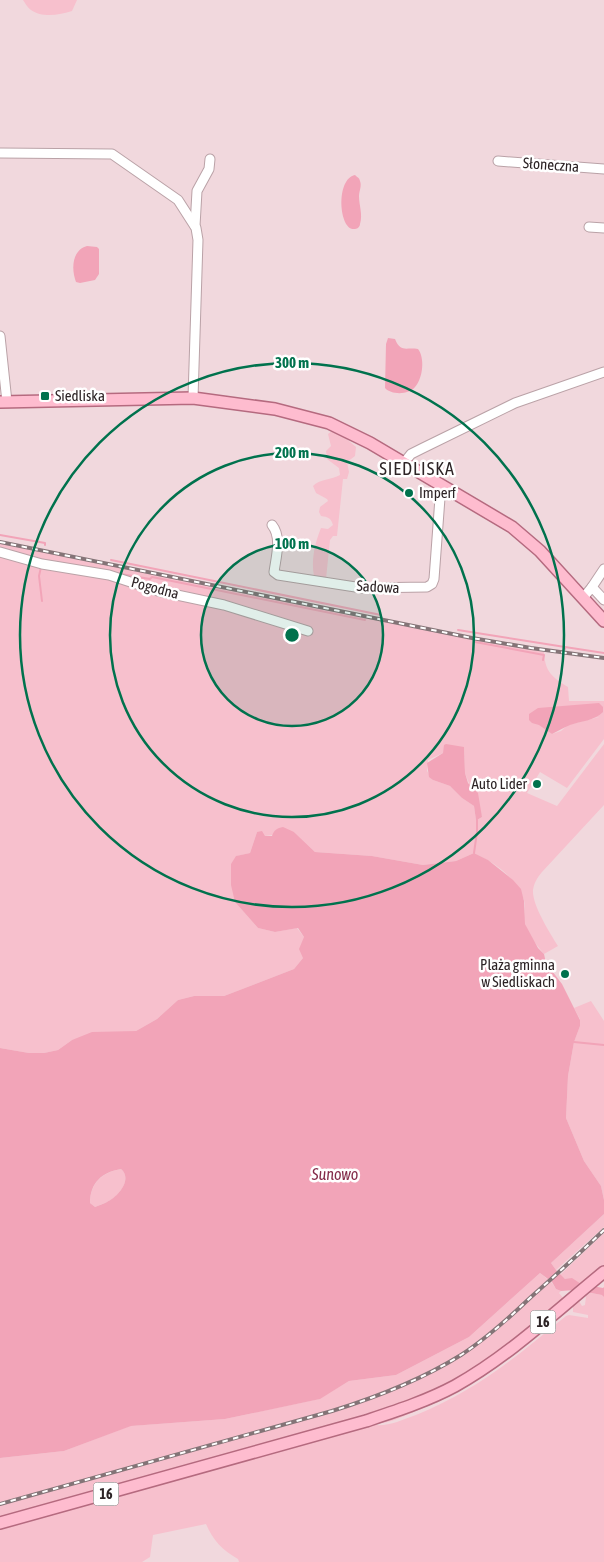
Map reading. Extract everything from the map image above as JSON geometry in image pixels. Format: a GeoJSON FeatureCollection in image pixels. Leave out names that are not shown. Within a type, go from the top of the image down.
{"type":"FeatureCollection","features":[{"type":"Feature","properties":{"kind":"main road"},"geometry":{"type":"LineString","coordinates":[[4,402],[193,398],[275,409],[329,423],[354,434],[519,532],[551,562],[604,621]]}},
{"type":"Feature","properties":{"kind":"main road","name":"16"},"geometry":{"type":"LineString","coordinates":[[0,1523],[356,1423],[422,1402],[453,1387],[494,1361],[604,1272]]}},
{"type":"Feature","properties":{"kind":"street"},"geometry":{"type":"LineString","coordinates":[[0,153],[112,154],[178,200],[195,226]]}},
{"type":"Feature","properties":{"kind":"street"},"geometry":{"type":"LineString","coordinates":[[193,398],[198,240],[195,226],[197,191],[209,169],[210,159]]}},
{"type":"Feature","properties":{"kind":"street","name":"Słoneczna"},"geometry":{"type":"LineString","coordinates":[[498,161],[604,169]]}},
{"type":"Feature","properties":{"kind":"street"},"geometry":{"type":"LineString","coordinates":[[589,227],[604,228]]}},
{"type":"Feature","properties":{"kind":"street"},"geometry":{"type":"LineString","coordinates":[[0,336],[4,402]]}},
{"type":"Feature","properties":{"kind":"street"},"geometry":{"type":"LineString","coordinates":[[403,464],[411,454],[514,403],[604,372]]}},
{"type":"Feature","properties":{"kind":"street","name":"Sadowa"},"geometry":{"type":"LineString","coordinates":[[272,525],[276,530],[278,539],[274,572],[278,575],[362,588],[427,587],[432,584],[434,579],[440,498],[441,491],[445,488]]}},
{"type":"Feature","properties":{"kind":"street","name":"Pogodna"},"geometry":{"type":"LineString","coordinates":[[0,552],[42,564],[109,575],[158,591],[224,605],[308,631]]}},
{"type":"Feature","properties":{"kind":"street"},"geometry":{"type":"LineString","coordinates":[[583,598],[603,572]]}},
{"type":"Feature","properties":{"kind":"street"},"geometry":{"type":"LineString","coordinates":[[592,587],[604,600]]}},
{"type":"Feature","properties":{"kind":"shaded area"},"geometry":{"type":"Polygon","coordinates":[[[23,0],[77,0],[72,11],[51,15],[35,13],[23,0]]]}},
{"type":"Feature","properties":{"kind":"shaded area"},"geometry":{"type":"Polygon","coordinates":[[[332,431],[343,436],[356,447],[355,456],[347,462],[349,472],[347,479],[343,479],[337,536],[333,536],[330,540],[326,579],[317,585],[313,571],[313,556],[316,542],[321,528],[328,529],[333,525],[329,518],[321,516],[319,512],[320,507],[328,501],[316,493],[313,486],[340,475],[339,468],[327,459],[326,451],[331,446],[328,434],[332,431]]]}},
{"type":"Feature","properties":{"kind":"shaded area"},"geometry":{"type":"Polygon","coordinates":[[[0,543],[544,652],[550,673],[568,687],[569,701],[604,701],[604,739],[567,788],[540,772],[527,793],[557,806],[604,744],[604,805],[542,872],[533,887],[533,896],[538,911],[558,946],[544,954],[526,928],[524,900],[516,884],[497,866],[474,853],[456,861],[423,865],[372,856],[315,852],[294,832],[265,836],[257,832],[250,853],[237,856],[235,902],[258,928],[275,932],[297,928],[304,937],[303,958],[294,969],[224,996],[194,996],[178,1000],[157,1019],[136,1031],[72,1040],[58,1050],[44,1053],[29,1053],[0,1048],[0,543]],[[599,717],[539,724],[552,734],[561,731],[568,725],[599,717]],[[464,747],[444,751],[428,760],[427,771],[433,780],[450,786],[462,798],[474,806],[477,820],[482,817],[465,773],[464,747]]]}},
{"type":"Feature","properties":{"kind":"shaded area"},"geometry":{"type":"Polygon","coordinates":[[[591,1001],[604,1021],[604,1200],[601,1186],[584,1161],[566,1118],[568,1076],[574,1042],[580,1026],[580,1019],[574,1008],[591,1001]]]}},
{"type":"Feature","properties":{"kind":"shaded area"},"geometry":{"type":"Polygon","coordinates":[[[121,1169],[125,1178],[123,1187],[111,1200],[95,1207],[90,1203],[95,1184],[103,1176],[121,1169]]]}},
{"type":"Feature","properties":{"kind":"shaded area"},"geometry":{"type":"Polygon","coordinates":[[[604,1214],[604,1227],[556,1270],[551,1263],[604,1214]]]}},
{"type":"Feature","properties":{"kind":"shaded area"},"geometry":{"type":"Polygon","coordinates":[[[604,1233],[604,1265],[581,1284],[565,1279],[560,1275],[604,1233]]]}},
{"type":"Feature","properties":{"kind":"shaded area"},"geometry":{"type":"Polygon","coordinates":[[[540,1273],[556,1289],[561,1291],[559,1293],[564,1299],[507,1346],[465,1375],[368,1424],[381,1425],[398,1422],[458,1395],[513,1359],[566,1316],[588,1318],[588,1315],[573,1312],[573,1306],[579,1301],[582,1306],[585,1305],[586,1296],[590,1293],[603,1295],[604,1562],[239,1562],[238,1559],[219,1544],[206,1524],[153,1535],[150,1557],[142,1562],[0,1562],[0,1458],[64,1451],[130,1426],[225,1419],[319,1399],[349,1381],[396,1375],[469,1337],[540,1273]]]}},
{"type":"Feature","properties":{"kind":"shaded area"},"geometry":{"type":"Polygon","coordinates":[[[570,1305],[567,1312],[511,1356],[473,1382],[431,1405],[384,1423],[376,1423],[411,1410],[570,1305]]]}},
{"type":"Feature","properties":{"kind":"water"},"geometry":{"type":"Polygon","coordinates":[[[355,175],[361,183],[359,196],[361,217],[360,226],[355,229],[350,228],[345,222],[342,195],[344,186],[355,175]]]}},
{"type":"Feature","properties":{"kind":"water"},"geometry":{"type":"Polygon","coordinates":[[[87,246],[99,249],[99,274],[95,280],[80,283],[76,282],[73,266],[78,251],[87,246]]]}},
{"type":"Feature","properties":{"kind":"water"},"geometry":{"type":"Polygon","coordinates":[[[388,338],[395,339],[401,348],[418,349],[422,357],[420,379],[409,392],[396,393],[385,388],[386,344],[388,338]]]}},
{"type":"Feature","properties":{"kind":"water"},"geometry":{"type":"Polygon","coordinates":[[[599,703],[603,707],[603,712],[599,715],[570,725],[552,734],[529,720],[529,714],[538,708],[599,703]]]}},
{"type":"Feature","properties":{"kind":"water"},"geometry":{"type":"Polygon","coordinates":[[[444,745],[464,747],[465,773],[468,783],[478,793],[482,817],[477,820],[474,806],[462,798],[450,786],[429,777],[427,763],[443,753],[444,745]]]}},
{"type":"Feature","properties":{"kind":"water","name":"Sunowo"},"geometry":{"type":"Polygon","coordinates":[[[283,827],[294,832],[315,852],[372,856],[423,865],[456,861],[474,853],[488,860],[521,889],[524,901],[525,924],[538,948],[544,954],[546,963],[562,984],[580,1020],[568,1076],[566,1118],[584,1161],[601,1186],[604,1200],[604,1214],[551,1263],[565,1279],[572,1278],[581,1284],[604,1287],[604,1297],[575,1290],[561,1291],[556,1289],[552,1282],[540,1273],[469,1337],[396,1375],[349,1381],[320,1399],[225,1419],[131,1426],[64,1451],[0,1458],[0,1048],[29,1053],[44,1053],[58,1050],[72,1040],[92,1032],[136,1031],[157,1019],[178,1000],[194,996],[224,996],[294,969],[303,958],[299,949],[304,937],[298,928],[275,932],[258,928],[235,902],[231,885],[231,864],[236,856],[250,853],[257,832],[262,831],[265,836],[272,836],[277,829],[283,827]],[[121,1169],[108,1173],[98,1180],[92,1190],[90,1203],[95,1207],[106,1203],[116,1196],[125,1183],[124,1173],[121,1169]]]}},
{"type":"Feature","properties":{"kind":"waterway"},"geometry":{"type":"LineString","coordinates":[[0,535],[45,543],[45,545]]}},
{"type":"Feature","properties":{"kind":"waterway"},"geometry":{"type":"LineString","coordinates":[[111,560],[381,615]]}},
{"type":"Feature","properties":{"kind":"waterway"},"geometry":{"type":"LineString","coordinates":[[41,567],[39,576],[42,601]]}},
{"type":"Feature","properties":{"kind":"waterway"},"geometry":{"type":"LineString","coordinates":[[115,573],[150,579],[152,577],[365,620]]}},
{"type":"Feature","properties":{"kind":"waterway"},"geometry":{"type":"LineString","coordinates":[[458,630],[565,647]]}},
{"type":"Feature","properties":{"kind":"waterway"},"geometry":{"type":"LineString","coordinates":[[475,642],[544,655],[543,660]]}},
{"type":"Feature","properties":{"kind":"waterway"},"geometry":{"type":"LineString","coordinates":[[565,649],[565,647],[604,653]]}},
{"type":"Feature","properties":{"kind":"waterway"},"geometry":{"type":"LineString","coordinates":[[474,853],[477,820]]}},
{"type":"Feature","properties":{"kind":"waterway"},"geometry":{"type":"LineString","coordinates":[[574,1042],[604,1045]]}},
{"type":"Feature","properties":{"kind":"railway"},"geometry":{"type":"LineString","coordinates":[[0,542],[472,638],[604,658]]}},
{"type":"Feature","properties":{"kind":"railway"},"geometry":{"type":"LineString","coordinates":[[0,1504],[332,1411],[382,1394],[414,1380],[461,1355],[488,1335],[604,1230]]}},
{"type":"Feature","properties":{"kind":"place","name":"Siedliska"},"geometry":{"type":"Point","coordinates":[45,396]}},
{"type":"Feature","properties":{"kind":"place","name":"Imperf"},"geometry":{"type":"Point","coordinates":[409,493]}},
{"type":"Feature","properties":{"kind":"place","name":"Auto Lider"},"geometry":{"type":"Point","coordinates":[537,784]}},
{"type":"Feature","properties":{"kind":"place","name":"Plaża gminna w Siedliskach"},"geometry":{"type":"Point","coordinates":[565,974]}},
{"type":"Feature","properties":{"kind":"district","name":"SIEDLISKA"},"geometry":{"type":"Point","coordinates":[417,469]}}]}
